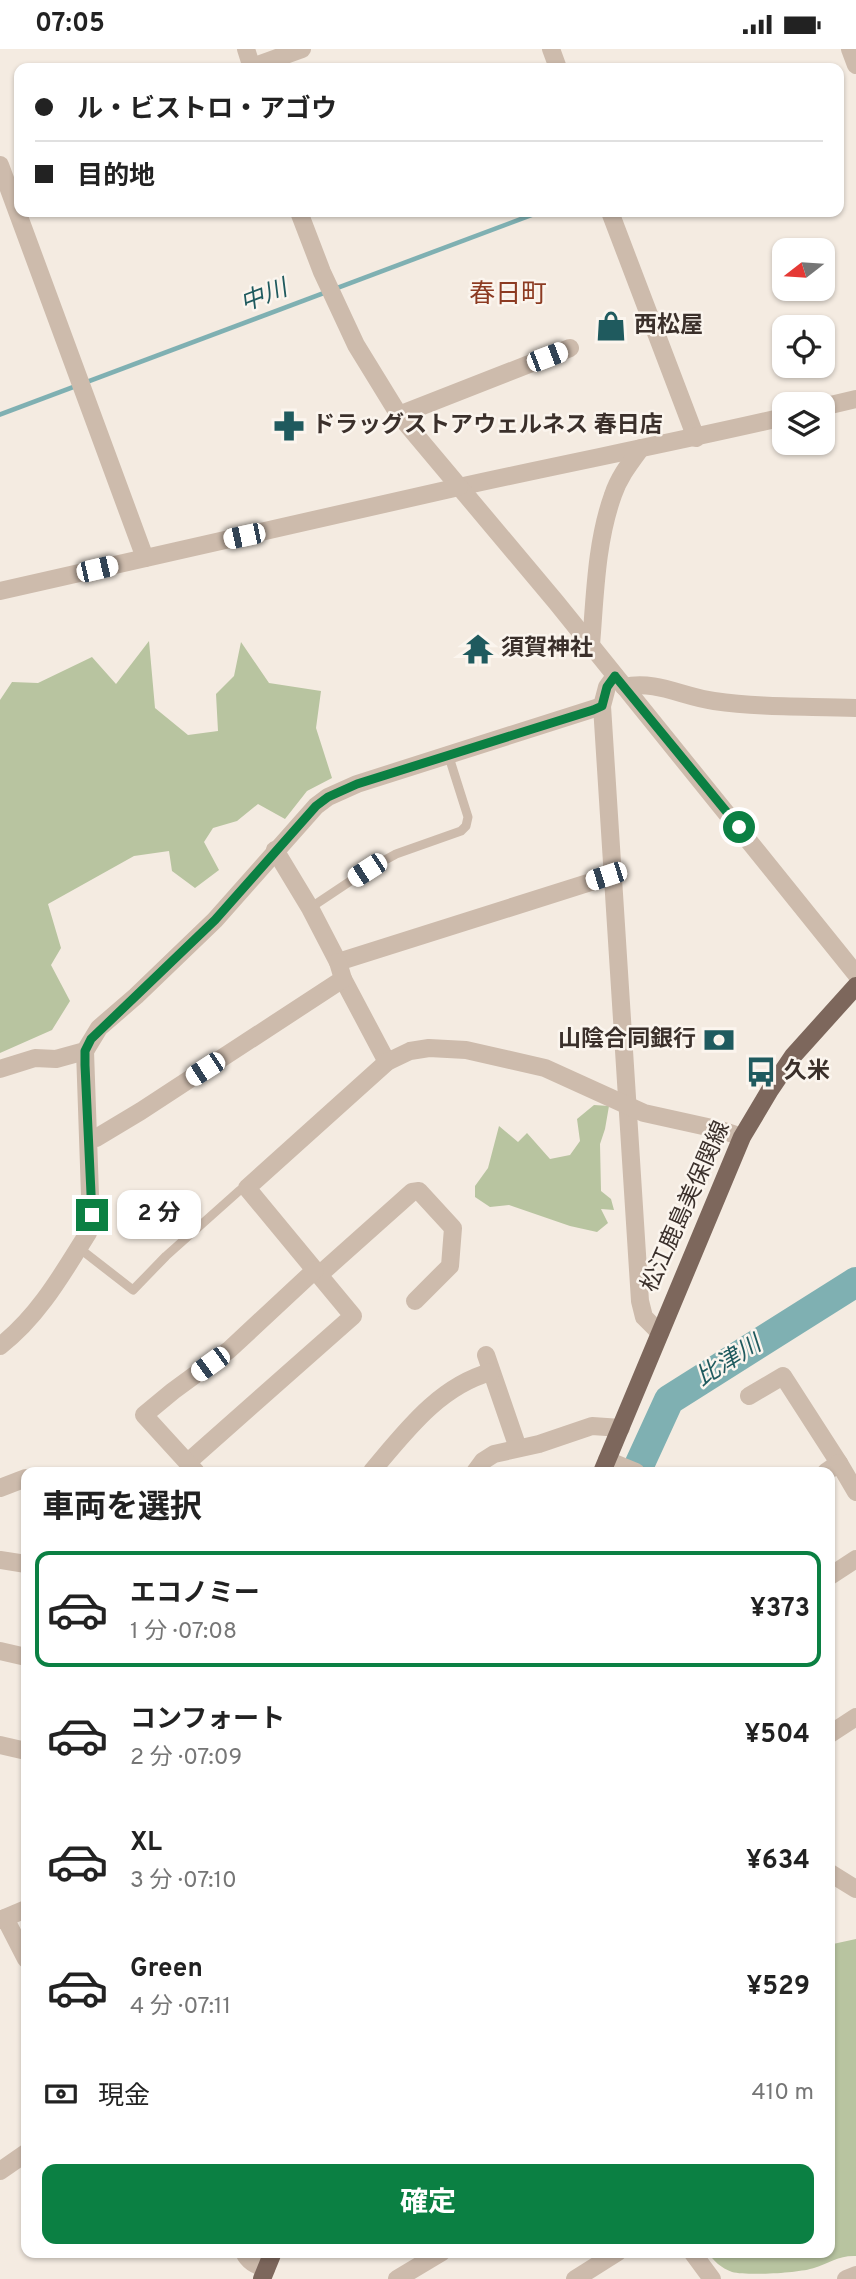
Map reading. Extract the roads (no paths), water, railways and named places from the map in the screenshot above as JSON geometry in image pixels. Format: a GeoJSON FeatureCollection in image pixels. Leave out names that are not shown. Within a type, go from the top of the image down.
{"type":"FeatureCollection","features":[{"type":"Feature","properties":{"kind":"main road","name":"松江鹿島美保関線"},"geometry":{"type":"LineString","coordinates":[[605,1466],[743,1137],[769,1090],[793,1056],[856,986]]}},
{"type":"Feature","properties":{"kind":"street"},"geometry":{"type":"LineString","coordinates":[[265,63],[302,49]]}},
{"type":"Feature","properties":{"kind":"street"},"geometry":{"type":"LineString","coordinates":[[850,49],[856,65]]}},
{"type":"Feature","properties":{"kind":"street"},"geometry":{"type":"LineString","coordinates":[[0,165],[14,204]]}},
{"type":"Feature","properties":{"kind":"street"},"geometry":{"type":"LineString","coordinates":[[19,217],[145,558]]}},
{"type":"Feature","properties":{"kind":"street"},"geometry":{"type":"LineString","coordinates":[[301,217],[334,299],[362,355],[399,415],[591,645],[856,974]]}},
{"type":"Feature","properties":{"kind":"street"},"geometry":{"type":"LineString","coordinates":[[612,217],[696,438]]}},
{"type":"Feature","properties":{"kind":"street"},"geometry":{"type":"LineString","coordinates":[[399,415],[570,348]]}},
{"type":"Feature","properties":{"kind":"street"},"geometry":{"type":"LineString","coordinates":[[835,404],[856,399]]}},
{"type":"Feature","properties":{"kind":"street"},"geometry":{"type":"LineString","coordinates":[[0,591],[459,487],[772,420]]}},
{"type":"Feature","properties":{"kind":"street"},"geometry":{"type":"LineString","coordinates":[[591,645],[599,558],[607,516],[621,478],[642,448]]}},
{"type":"Feature","properties":{"kind":"street"},"geometry":{"type":"LineString","coordinates":[[660,1333],[644,1317],[640,1301],[602,706],[607,687],[620,681],[641,683],[711,701],[771,708],[856,708]]}},
{"type":"Feature","properties":{"kind":"street"},"geometry":{"type":"LineString","coordinates":[[0,1346],[52,1291],[91,1224],[85,1051],[100,1028],[215,920],[275,850],[316,806],[328,797],[357,784],[449,757],[602,706]]}},
{"type":"Feature","properties":{"kind":"street"},"geometry":{"type":"LineString","coordinates":[[275,850],[310,908],[387,1062]]}},
{"type":"Feature","properties":{"kind":"street"},"geometry":{"type":"LineString","coordinates":[[89,1138],[96,1138],[141,1111],[340,970],[613,875]]}},
{"type":"Feature","properties":{"kind":"street"},"geometry":{"type":"LineString","coordinates":[[415,1301],[450,1266],[453,1227],[419,1192],[412,1192],[317,1273],[229,1350],[144,1415],[192,1467],[353,1316],[317,1273],[247,1188],[387,1062],[410,1051],[429,1048],[466,1050],[545,1068],[644,1113],[743,1137]]}},
{"type":"Feature","properties":{"kind":"street"},"geometry":{"type":"LineString","coordinates":[[0,1069],[35,1058],[56,1059],[85,1051]]}},
{"type":"Feature","properties":{"kind":"street"},"geometry":{"type":"LineString","coordinates":[[375,1467],[416,1417],[473,1377],[488,1363],[518,1448]]}},
{"type":"Feature","properties":{"kind":"street"},"geometry":{"type":"LineString","coordinates":[[750,1397],[783,1376],[831,1467]]}},
{"type":"Feature","properties":{"kind":"street"},"geometry":{"type":"LineString","coordinates":[[479,1467],[494,1454],[539,1444],[592,1426],[621,1428]]}},
{"type":"Feature","properties":{"kind":"street"},"geometry":{"type":"LineString","coordinates":[[835,1471],[856,1492]]}},
{"type":"Feature","properties":{"kind":"street"},"geometry":{"type":"LineString","coordinates":[[0,1488],[21,1480]]}},
{"type":"Feature","properties":{"kind":"street"},"geometry":{"type":"LineString","coordinates":[[835,1573],[856,1559]]}},
{"type":"Feature","properties":{"kind":"street"},"geometry":{"type":"LineString","coordinates":[[0,1560],[21,1563]]}},
{"type":"Feature","properties":{"kind":"street"},"geometry":{"type":"LineString","coordinates":[[0,1651],[21,1656]]}},
{"type":"Feature","properties":{"kind":"street"},"geometry":{"type":"LineString","coordinates":[[835,1731],[856,1717]]}},
{"type":"Feature","properties":{"kind":"street"},"geometry":{"type":"LineString","coordinates":[[0,1745],[21,1750]]}},
{"type":"Feature","properties":{"kind":"street"},"geometry":{"type":"LineString","coordinates":[[835,1876],[856,1889]]}},
{"type":"Feature","properties":{"kind":"street"},"geometry":{"type":"LineString","coordinates":[[21,1911],[2,1919],[21,1951]]}},
{"type":"Feature","properties":{"kind":"street"},"geometry":{"type":"LineString","coordinates":[[0,2171],[21,2156]]}},
{"type":"Feature","properties":{"kind":"street"},"geometry":{"type":"LineString","coordinates":[[246,2258],[253,2264],[267,2267]]}},
{"type":"Feature","properties":{"kind":"street"},"geometry":{"type":"LineString","coordinates":[[397,2279],[432,2258]]}},
{"type":"Feature","properties":{"kind":"street"},"geometry":{"type":"LineString","coordinates":[[575,2279],[609,2258]]}},
{"type":"Feature","properties":{"kind":"street"},"geometry":{"type":"LineString","coordinates":[[696,2258],[712,2279]]}},
{"type":"Feature","properties":{"kind":"street"},"geometry":{"type":"LineString","coordinates":[[601,2263],[611,2279]]}},
{"type":"Feature","properties":{"kind":"street"},"geometry":{"type":"LineString","coordinates":[[846,2279],[856,2275]]}},
{"type":"Feature","properties":{"kind":"lane"},"geometry":{"type":"LineString","coordinates":[[310,908],[396,854],[461,831],[466,826],[468,817],[449,757]]}},
{"type":"Feature","properties":{"kind":"lane"},"geometry":{"type":"LineString","coordinates":[[79,1248],[133,1290],[166,1256],[240,1190],[247,1188]]}},
{"type":"Feature","properties":{"kind":"water"},"geometry":{"type":"Polygon","coordinates":[[[520,217],[533,217],[0,417],[0,412],[520,217]]]}},
{"type":"Feature","properties":{"kind":"waterway","name":"比津川"},"geometry":{"type":"LineString","coordinates":[[638,1467],[669,1400],[856,1282]]}},
{"type":"Feature","properties":{"kind":"place","name":"西松屋"},"geometry":{"type":"Point","coordinates":[611,326]}},
{"type":"Feature","properties":{"kind":"place","name":"ドラッグストアウェルネス 春日店"},"geometry":{"type":"Point","coordinates":[289,426]}},
{"type":"Feature","properties":{"kind":"place","name":"須賀神社"},"geometry":{"type":"Point","coordinates":[478,649]}},
{"type":"Feature","properties":{"kind":"place","name":"山陰合同銀行"},"geometry":{"type":"Point","coordinates":[719,1040]}},
{"type":"Feature","properties":{"kind":"place","name":"久米"},"geometry":{"type":"Point","coordinates":[761,1072]}},
{"type":"Feature","properties":{"kind":"district","name":"春日町"},"geometry":{"type":"Point","coordinates":[508,295]}},
{"type":"Feature","properties":{"kind":"water label","name":"中川"},"geometry":{"type":"Point","coordinates":[264,297]}}]}
